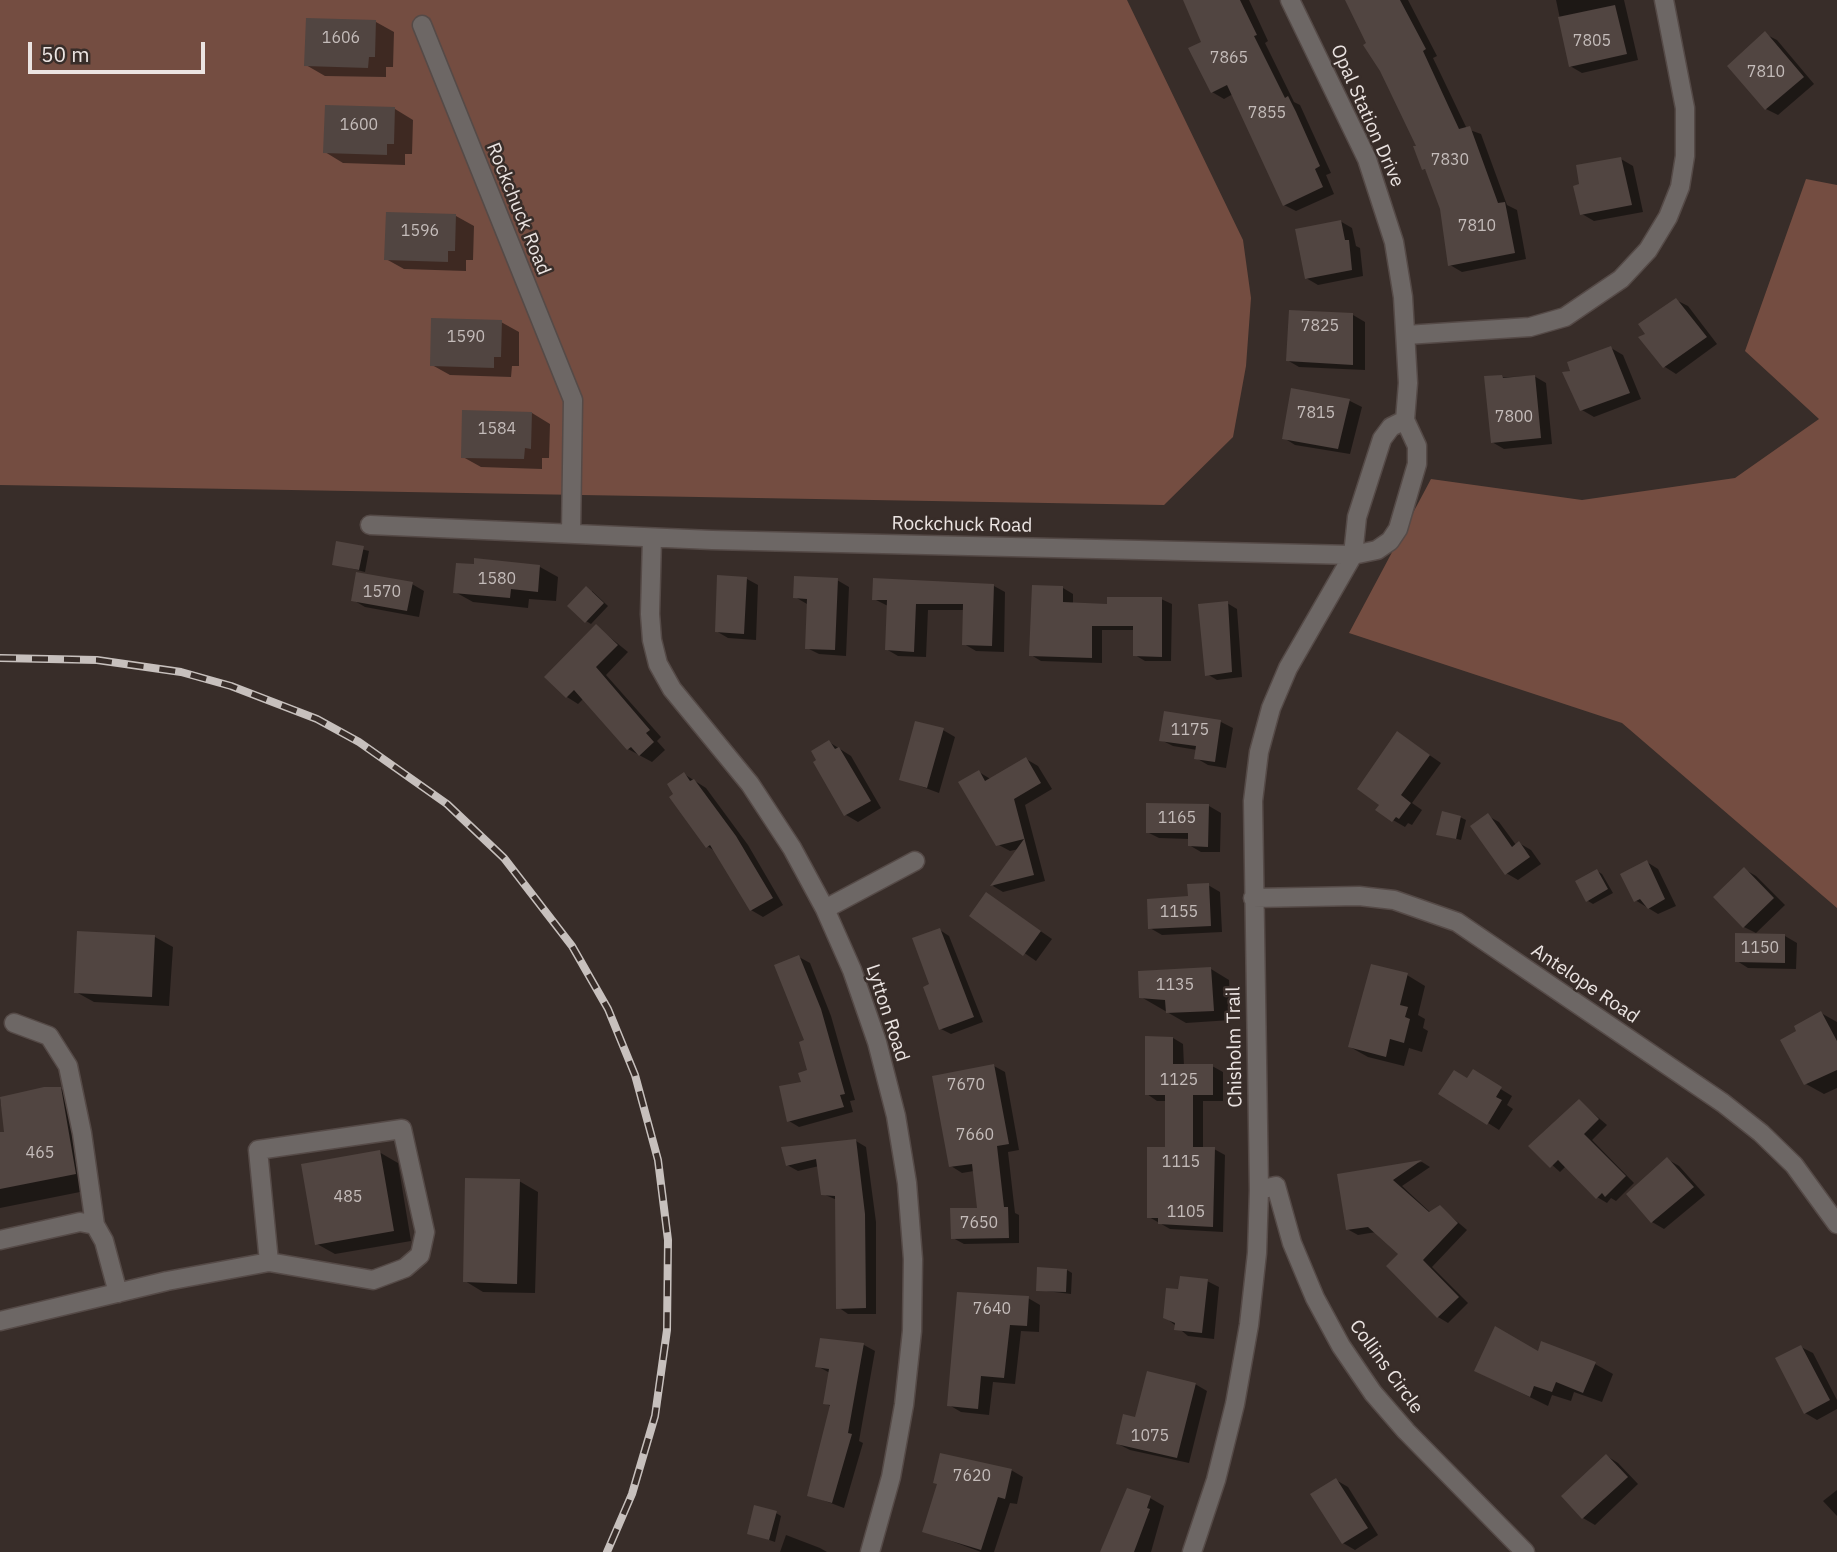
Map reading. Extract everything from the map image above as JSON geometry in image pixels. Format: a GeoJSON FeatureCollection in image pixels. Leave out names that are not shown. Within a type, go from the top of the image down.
{"type":"FeatureCollection","features":[{"type":"Feature","properties":{"kind":"street","name":"Opal Station Drive"},"geometry":{"type":"LineString","coordinates":[[1290,0],[1367,159],[1382,199],[1394,242],[1406,335],[1405,420],[1417,446],[1416,464],[1398,529],[1390,541],[1377,550],[1353,555]]}},
{"type":"Feature","properties":{"kind":"street"},"geometry":{"type":"LineString","coordinates":[[1406,335],[1530,327],[1565,317],[1621,279],[1648,250],[1672,207],[1685,156],[1685,108],[1664,0]]}},
{"type":"Feature","properties":{"kind":"street","name":"Rockchuck Road"},"geometry":{"type":"LineString","coordinates":[[422,25],[573,400],[571,534]]}},
{"type":"Feature","properties":{"kind":"street"},"geometry":{"type":"LineString","coordinates":[[1353,555],[1357,517],[1382,439],[1391,428],[1405,420]]}},
{"type":"Feature","properties":{"kind":"street","name":"Rockchuck Road"},"geometry":{"type":"LineString","coordinates":[[370,525],[652,538],[1353,555]]}},
{"type":"Feature","properties":{"kind":"street","name":"Lytton Road"},"geometry":{"type":"LineString","coordinates":[[652,538],[650,614],[652,640],[658,664],[672,689],[750,784],[792,848],[825,909],[852,970],[877,1042],[898,1129],[912,1246],[912,1331],[904,1405],[891,1477],[870,1552]]}},
{"type":"Feature","properties":{"kind":"street","name":"Chisholm Trail"},"geometry":{"type":"LineString","coordinates":[[1192,1552],[1216,1480],[1235,1404],[1249,1325],[1259,1190],[1253,801],[1259,752],[1271,708],[1288,668],[1353,555]]}},
{"type":"Feature","properties":{"kind":"street"},"geometry":{"type":"LineString","coordinates":[[825,909],[915,861]]}},
{"type":"Feature","properties":{"kind":"street","name":"Antelope Road"},"geometry":{"type":"LineString","coordinates":[[1253,898],[1359,896],[1394,900],[1457,922],[1723,1103],[1761,1133],[1794,1165],[1837,1224]]}},
{"type":"Feature","properties":{"kind":"street"},"geometry":{"type":"LineString","coordinates":[[14,1023],[49,1036],[68,1066],[82,1133],[95,1225],[104,1241],[118,1293]]}},
{"type":"Feature","properties":{"kind":"street"},"geometry":{"type":"LineString","coordinates":[[0,1321],[269,1262],[373,1280],[405,1268],[420,1255],[425,1232],[402,1129],[258,1150],[269,1262]]}},
{"type":"Feature","properties":{"kind":"street","name":"Collins Circle"},"geometry":{"type":"LineString","coordinates":[[1259,1190],[1276,1186],[1292,1243],[1315,1298],[1373,1393],[1406,1431],[1525,1552]]}},
{"type":"Feature","properties":{"kind":"street"},"geometry":{"type":"LineString","coordinates":[[0,1240],[80,1222],[95,1225]]}},
{"type":"Feature","properties":{"kind":"shaded area"},"geometry":{"type":"Polygon","coordinates":[[[0,0],[1127,0],[1243,240],[1251,298],[1246,366],[1233,437],[1164,505],[0,485],[0,0]]]}},
{"type":"Feature","properties":{"kind":"shaded area"},"geometry":{"type":"Polygon","coordinates":[[[1806,179],[1837,185],[1837,908],[1622,723],[1349,633],[1431,479],[1582,500],[1735,478],[1819,419],[1745,351],[1806,179]]]}},
{"type":"Feature","properties":{"kind":"building"},"geometry":{"type":"Polygon","coordinates":[[[1183,0],[1240,0],[1257,35],[1254,36],[1285,98],[1288,96],[1320,166],[1315,169],[1323,187],[1283,206],[1227,85],[1211,93],[1188,48],[1201,42],[1183,0]]]}},
{"type":"Feature","properties":{"kind":"building"},"geometry":{"type":"Polygon","coordinates":[[[1345,0],[1400,0],[1426,49],[1423,51],[1459,129],[1470,126],[1498,203],[1505,202],[1515,253],[1448,266],[1440,209],[1425,169],[1422,170],[1413,146],[1416,146],[1380,71],[1363,45],[1366,43],[1345,0]]]}},
{"type":"Feature","properties":{"kind":"building"},"geometry":{"type":"Polygon","coordinates":[[[1615,5],[1627,54],[1569,67],[1558,17],[1615,5]]]}},
{"type":"Feature","properties":{"kind":"building"},"geometry":{"type":"Polygon","coordinates":[[[306,18],[376,20],[375,57],[369,57],[368,68],[304,66],[306,18]]]}},
{"type":"Feature","properties":{"kind":"building"},"geometry":{"type":"Polygon","coordinates":[[[1765,31],[1804,77],[1765,110],[1727,66],[1765,31]]]}},
{"type":"Feature","properties":{"kind":"building"},"geometry":{"type":"Polygon","coordinates":[[[325,105],[395,107],[394,144],[387,144],[387,155],[323,153],[325,105]]]}},
{"type":"Feature","properties":{"kind":"building"},"geometry":{"type":"Polygon","coordinates":[[[1621,157],[1632,205],[1580,215],[1573,186],[1579,184],[1576,165],[1621,157]]]}},
{"type":"Feature","properties":{"kind":"building"},"geometry":{"type":"Polygon","coordinates":[[[386,212],[456,214],[455,251],[448,251],[448,262],[384,260],[386,212]]]}},
{"type":"Feature","properties":{"kind":"building"},"geometry":{"type":"Polygon","coordinates":[[[1341,220],[1345,240],[1349,240],[1352,270],[1305,279],[1295,229],[1341,220]]]}},
{"type":"Feature","properties":{"kind":"building"},"geometry":{"type":"Polygon","coordinates":[[[1676,298],[1707,337],[1663,368],[1638,337],[1645,334],[1638,324],[1676,298]]]}},
{"type":"Feature","properties":{"kind":"building"},"geometry":{"type":"Polygon","coordinates":[[[1289,310],[1353,313],[1353,365],[1286,361],[1289,310]]]}},
{"type":"Feature","properties":{"kind":"building"},"geometry":{"type":"Polygon","coordinates":[[[431,318],[502,320],[501,357],[494,357],[494,368],[430,366],[431,318]]]}},
{"type":"Feature","properties":{"kind":"building"},"geometry":{"type":"Polygon","coordinates":[[[1611,346],[1630,393],[1580,411],[1562,372],[1570,371],[1567,362],[1611,346]]]}},
{"type":"Feature","properties":{"kind":"building"},"geometry":{"type":"Polygon","coordinates":[[[1502,375],[1503,378],[1535,375],[1541,438],[1491,443],[1484,376],[1502,375]]]}},
{"type":"Feature","properties":{"kind":"building"},"geometry":{"type":"Polygon","coordinates":[[[1291,388],[1350,399],[1338,449],[1282,439],[1291,388]]]}},
{"type":"Feature","properties":{"kind":"building"},"geometry":{"type":"Polygon","coordinates":[[[462,410],[532,412],[531,449],[525,448],[524,459],[461,458],[462,410]]]}},
{"type":"Feature","properties":{"kind":"building"},"geometry":{"type":"Polygon","coordinates":[[[336,541],[364,546],[359,570],[332,565],[336,541]]]}},
{"type":"Feature","properties":{"kind":"building"},"geometry":{"type":"Polygon","coordinates":[[[474,558],[540,565],[538,592],[511,589],[510,598],[453,593],[456,563],[474,564],[474,558]]]}},
{"type":"Feature","properties":{"kind":"building"},"geometry":{"type":"Polygon","coordinates":[[[356,572],[413,582],[407,611],[351,601],[356,572]]]}},
{"type":"Feature","properties":{"kind":"building"},"geometry":{"type":"Polygon","coordinates":[[[717,575],[747,577],[744,634],[715,632],[717,575]]]}},
{"type":"Feature","properties":{"kind":"building"},"geometry":{"type":"Polygon","coordinates":[[[794,576],[838,578],[835,650],[805,649],[807,599],[793,598],[794,576]]]}},
{"type":"Feature","properties":{"kind":"building"},"geometry":{"type":"Polygon","coordinates":[[[873,578],[994,584],[992,646],[962,645],[963,604],[916,604],[914,652],[885,650],[887,600],[872,600],[873,578]]]}},
{"type":"Feature","properties":{"kind":"building"},"geometry":{"type":"Polygon","coordinates":[[[1032,585],[1063,586],[1063,602],[1107,604],[1107,597],[1162,597],[1162,657],[1133,656],[1133,626],[1092,626],[1092,658],[1029,656],[1032,585]]]}},
{"type":"Feature","properties":{"kind":"building"},"geometry":{"type":"Polygon","coordinates":[[[586,586],[604,603],[585,623],[567,606],[586,586]]]}},
{"type":"Feature","properties":{"kind":"building"},"geometry":{"type":"Polygon","coordinates":[[[1228,601],[1232,672],[1205,676],[1198,604],[1228,601]]]}},
{"type":"Feature","properties":{"kind":"building"},"geometry":{"type":"Polygon","coordinates":[[[596,624],[618,645],[596,667],[650,730],[646,733],[654,742],[639,756],[631,747],[627,750],[574,690],[566,698],[544,677],[596,624]]]}},
{"type":"Feature","properties":{"kind":"building"},"geometry":{"type":"Polygon","coordinates":[[[1164,711],[1221,720],[1215,762],[1194,759],[1196,746],[1159,741],[1164,711]]]}},
{"type":"Feature","properties":{"kind":"building"},"geometry":{"type":"Polygon","coordinates":[[[915,721],[944,728],[927,788],[899,780],[915,721]]]}},
{"type":"Feature","properties":{"kind":"building"},"geometry":{"type":"Polygon","coordinates":[[[1397,731],[1430,755],[1401,795],[1411,803],[1399,819],[1396,817],[1392,822],[1375,810],[1379,805],[1357,789],[1397,731]]]}},
{"type":"Feature","properties":{"kind":"building"},"geometry":{"type":"Polygon","coordinates":[[[829,740],[835,749],[839,747],[871,801],[844,816],[813,762],[816,760],[811,751],[829,740]]]}},
{"type":"Feature","properties":{"kind":"building"},"geometry":{"type":"Polygon","coordinates":[[[1026,757],[1041,783],[1014,799],[1034,875],[990,886],[1024,839],[996,846],[958,782],[979,770],[985,781],[1026,757]]]}},
{"type":"Feature","properties":{"kind":"building"},"geometry":{"type":"Polygon","coordinates":[[[684,772],[690,781],[694,779],[736,836],[773,898],[750,911],[710,845],[706,848],[669,797],[673,794],[667,784],[684,772]]]}},
{"type":"Feature","properties":{"kind":"building"},"geometry":{"type":"Polygon","coordinates":[[[1146,803],[1209,804],[1208,847],[1188,846],[1188,833],[1146,833],[1146,803]]]}},
{"type":"Feature","properties":{"kind":"building"},"geometry":{"type":"Polygon","coordinates":[[[1442,811],[1461,816],[1456,839],[1436,835],[1442,811]]]}},
{"type":"Feature","properties":{"kind":"building"},"geometry":{"type":"Polygon","coordinates":[[[1488,813],[1512,847],[1519,841],[1530,857],[1505,875],[1470,826],[1488,813]]]}},
{"type":"Feature","properties":{"kind":"building"},"geometry":{"type":"Polygon","coordinates":[[[1647,860],[1665,899],[1648,909],[1640,899],[1634,902],[1620,874],[1647,860]]]}},
{"type":"Feature","properties":{"kind":"building"},"geometry":{"type":"Polygon","coordinates":[[[1744,867],[1774,898],[1743,928],[1713,897],[1744,867]]]}},
{"type":"Feature","properties":{"kind":"building"},"geometry":{"type":"Polygon","coordinates":[[[1597,869],[1608,889],[1586,902],[1575,881],[1597,869]]]}},
{"type":"Feature","properties":{"kind":"building"},"geometry":{"type":"Polygon","coordinates":[[[1209,883],[1211,926],[1148,929],[1147,899],[1188,896],[1187,884],[1209,883]]]}},
{"type":"Feature","properties":{"kind":"building"},"geometry":{"type":"Polygon","coordinates":[[[986,892],[1041,931],[1023,956],[969,916],[986,892]]]}},
{"type":"Feature","properties":{"kind":"building"},"geometry":{"type":"Polygon","coordinates":[[[940,928],[974,1017],[939,1030],[923,987],[929,984],[912,938],[940,928]]]}},
{"type":"Feature","properties":{"kind":"building"},"geometry":{"type":"Polygon","coordinates":[[[77,931],[155,935],[152,997],[74,993],[77,931]]]}},
{"type":"Feature","properties":{"kind":"building"},"geometry":{"type":"Polygon","coordinates":[[[1735,933],[1785,934],[1785,963],[1735,962],[1735,933]]]}},
{"type":"Feature","properties":{"kind":"building"},"geometry":{"type":"Polygon","coordinates":[[[799,955],[821,1009],[845,1094],[840,1095],[844,1107],[787,1122],[779,1086],[801,1082],[798,1073],[807,1070],[799,1042],[804,1040],[774,965],[799,955]]]}},
{"type":"Feature","properties":{"kind":"building"},"geometry":{"type":"Polygon","coordinates":[[[1371,964],[1408,973],[1400,1005],[1408,1007],[1405,1017],[1410,1019],[1404,1043],[1390,1039],[1386,1057],[1348,1047],[1371,964]]]}},
{"type":"Feature","properties":{"kind":"building"},"geometry":{"type":"Polygon","coordinates":[[[1211,967],[1214,1011],[1166,1013],[1165,1000],[1139,998],[1138,971],[1211,967]]]}},
{"type":"Feature","properties":{"kind":"building"},"geometry":{"type":"Polygon","coordinates":[[[1821,1011],[1837,1041],[1837,1070],[1804,1085],[1780,1040],[1796,1031],[1794,1026],[1821,1011]]]}},
{"type":"Feature","properties":{"kind":"building"},"geometry":{"type":"Polygon","coordinates":[[[1145,1036],[1173,1037],[1173,1064],[1213,1064],[1213,1095],[1193,1095],[1193,1147],[1215,1147],[1213,1227],[1158,1224],[1158,1218],[1147,1218],[1147,1147],[1165,1147],[1165,1095],[1145,1095],[1145,1036]]]}},
{"type":"Feature","properties":{"kind":"building"},"geometry":{"type":"Polygon","coordinates":[[[994,1064],[1009,1144],[997,1146],[1004,1207],[1008,1207],[1009,1238],[951,1239],[950,1208],[977,1208],[972,1164],[949,1167],[932,1076],[994,1064]]]}},
{"type":"Feature","properties":{"kind":"building"},"geometry":{"type":"Polygon","coordinates":[[[1473,1069],[1502,1087],[1496,1097],[1502,1100],[1487,1125],[1438,1094],[1454,1070],[1467,1078],[1473,1069]]]}},
{"type":"Feature","properties":{"kind":"building"},"geometry":{"type":"Polygon","coordinates":[[[44,1087],[61,1087],[76,1174],[0,1189],[0,1132],[4,1132],[0,1097],[44,1087]]]}},
{"type":"Feature","properties":{"kind":"building"},"geometry":{"type":"Polygon","coordinates":[[[1579,1099],[1599,1119],[1584,1134],[1626,1176],[1605,1197],[1602,1193],[1596,1199],[1558,1160],[1550,1168],[1528,1146],[1579,1099]]]}},
{"type":"Feature","properties":{"kind":"building"},"geometry":{"type":"Polygon","coordinates":[[[856,1139],[865,1214],[866,1308],[836,1309],[835,1196],[821,1195],[816,1159],[786,1166],[781,1147],[856,1139]]]}},
{"type":"Feature","properties":{"kind":"building"},"geometry":{"type":"Polygon","coordinates":[[[380,1150],[394,1231],[315,1245],[301,1164],[380,1150]]]}},
{"type":"Feature","properties":{"kind":"building"},"geometry":{"type":"Polygon","coordinates":[[[1667,1157],[1694,1187],[1651,1223],[1626,1194],[1667,1157]]]}},
{"type":"Feature","properties":{"kind":"building"},"geometry":{"type":"Polygon","coordinates":[[[1422,1160],[1393,1180],[1429,1212],[1440,1205],[1458,1223],[1423,1260],[1459,1297],[1437,1318],[1386,1266],[1398,1254],[1368,1227],[1346,1230],[1337,1174],[1422,1160]]]}},
{"type":"Feature","properties":{"kind":"building"},"geometry":{"type":"Polygon","coordinates":[[[465,1178],[520,1179],[517,1284],[463,1282],[465,1178]]]}},
{"type":"Feature","properties":{"kind":"building"},"geometry":{"type":"Polygon","coordinates":[[[1037,1267],[1067,1269],[1066,1292],[1036,1291],[1037,1267]]]}},
{"type":"Feature","properties":{"kind":"building"},"geometry":{"type":"Polygon","coordinates":[[[1180,1276],[1208,1279],[1202,1333],[1174,1330],[1175,1323],[1163,1318],[1166,1288],[1178,1289],[1180,1276]]]}},
{"type":"Feature","properties":{"kind":"building"},"geometry":{"type":"Polygon","coordinates":[[[957,1292],[1029,1296],[1027,1326],[1010,1325],[1004,1378],[981,1376],[978,1409],[947,1406],[957,1292]]]}},
{"type":"Feature","properties":{"kind":"building"},"geometry":{"type":"Polygon","coordinates":[[[1495,1326],[1538,1351],[1541,1341],[1596,1362],[1583,1393],[1556,1382],[1552,1392],[1534,1386],[1530,1397],[1474,1371],[1495,1326]]]}},
{"type":"Feature","properties":{"kind":"building"},"geometry":{"type":"Polygon","coordinates":[[[820,1338],[864,1343],[848,1433],[852,1434],[832,1503],[807,1496],[830,1405],[823,1404],[829,1369],[815,1367],[820,1338]]]}},
{"type":"Feature","properties":{"kind":"building"},"geometry":{"type":"Polygon","coordinates":[[[1801,1345],[1830,1400],[1804,1414],[1775,1358],[1801,1345]]]}},
{"type":"Feature","properties":{"kind":"building"},"geometry":{"type":"Polygon","coordinates":[[[1147,1371],[1196,1383],[1177,1458],[1116,1444],[1123,1414],[1135,1417],[1147,1371]]]}},
{"type":"Feature","properties":{"kind":"building"},"geometry":{"type":"Polygon","coordinates":[[[940,1453],[1012,1469],[1005,1499],[998,1497],[981,1550],[922,1532],[937,1484],[933,1483],[940,1453]]]}},
{"type":"Feature","properties":{"kind":"building"},"geometry":{"type":"Polygon","coordinates":[[[1606,1454],[1628,1477],[1582,1519],[1561,1496],[1606,1454]]]}},
{"type":"Feature","properties":{"kind":"building"},"geometry":{"type":"Polygon","coordinates":[[[1336,1478],[1368,1528],[1342,1544],[1310,1494],[1336,1478]]]}},
{"type":"Feature","properties":{"kind":"building"},"geometry":{"type":"Polygon","coordinates":[[[1127,1488],[1151,1496],[1147,1508],[1150,1509],[1134,1552],[1100,1552],[1127,1488]]]}},
{"type":"Feature","properties":{"kind":"building"},"geometry":{"type":"Polygon","coordinates":[[[754,1505],[777,1511],[769,1540],[747,1534],[754,1505]]]}},
{"type":"Feature","properties":{"kind":"railway"},"geometry":{"type":"LineString","coordinates":[[0,658],[97,660],[181,672],[231,686],[317,719],[359,742],[447,804],[504,858],[572,946],[608,1009],[635,1075],[658,1160],[668,1240],[667,1330],[655,1416],[632,1494],[607,1552]]}}]}
